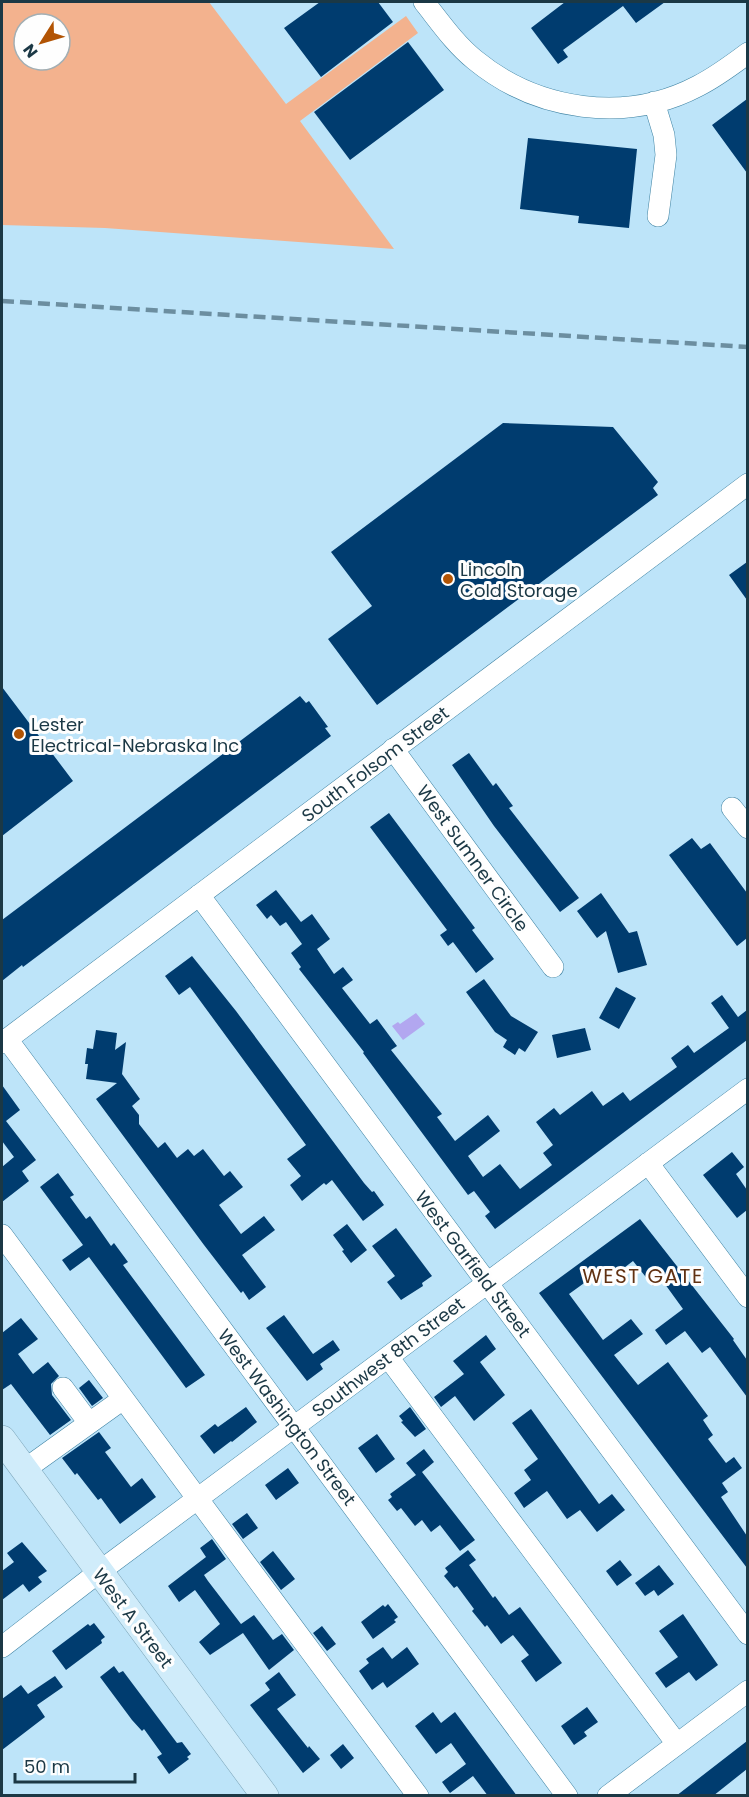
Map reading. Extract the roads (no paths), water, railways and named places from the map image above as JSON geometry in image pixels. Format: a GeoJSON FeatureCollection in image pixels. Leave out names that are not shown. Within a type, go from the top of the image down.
{"type":"FeatureCollection","features":[{"type":"Feature","properties":{"kind":"main road","name":"West A Street"},"geometry":{"type":"LineString","coordinates":[[2,1440],[265,1796]]}},
{"type":"Feature","properties":{"kind":"street"},"geometry":{"type":"LineString","coordinates":[[424,2],[453,39],[473,59],[497,77],[523,91],[584,107],[613,108],[670,98],[697,87],[747,53]]}},
{"type":"Feature","properties":{"kind":"street"},"geometry":{"type":"LineString","coordinates":[[654,102],[664,135],[666,155],[658,216]]}},
{"type":"Feature","properties":{"kind":"street","name":"South Folsom Street"},"geometry":{"type":"LineString","coordinates":[[4,1041],[747,484]]}},
{"type":"Feature","properties":{"kind":"street","name":"West Sumner Circle"},"geometry":{"type":"LineString","coordinates":[[393,749],[553,967]]}},
{"type":"Feature","properties":{"kind":"street"},"geometry":{"type":"LineString","coordinates":[[732,808],[747,828]]}},
{"type":"Feature","properties":{"kind":"street","name":"West Garfield Street"},"geometry":{"type":"LineString","coordinates":[[199,895],[747,1634]]}},
{"type":"Feature","properties":{"kind":"street","name":"West Washington Street"},"geometry":{"type":"LineString","coordinates":[[4,1041],[567,1796]]}},
{"type":"Feature","properties":{"kind":"street","name":"Southwest 8th Street"},"geometry":{"type":"LineString","coordinates":[[2,1647],[99,1572],[747,1089]]}},
{"type":"Feature","properties":{"kind":"street"},"geometry":{"type":"LineString","coordinates":[[648,1163],[747,1297]]}},
{"type":"Feature","properties":{"kind":"street"},"geometry":{"type":"LineString","coordinates":[[2,1235],[418,1796]]}},
{"type":"Feature","properties":{"kind":"street"},"geometry":{"type":"LineString","coordinates":[[388,1357],[677,1744]]}},
{"type":"Feature","properties":{"kind":"street"},"geometry":{"type":"LineString","coordinates":[[63,1388],[89,1423]]}},
{"type":"Feature","properties":{"kind":"street"},"geometry":{"type":"LineString","coordinates":[[24,1470],[123,1399]]}},
{"type":"Feature","properties":{"kind":"street"},"geometry":{"type":"LineString","coordinates":[[608,1796],[747,1691]]}},
{"type":"Feature","properties":{"kind":"railway"},"geometry":{"type":"LineString","coordinates":[[2,301],[748,347]]}},
{"type":"Feature","properties":{"kind":"place","name":"Lincoln Cold Storage"},"geometry":{"type":"Point","coordinates":[448,579]}},
{"type":"Feature","properties":{"kind":"place","name":"Lester Electrical-Nebraska Inc"},"geometry":{"type":"Point","coordinates":[19,734]}},
{"type":"Feature","properties":{"kind":"district","name":"WEST GATE"},"geometry":{"type":"Point","coordinates":[643,1276]}}]}
